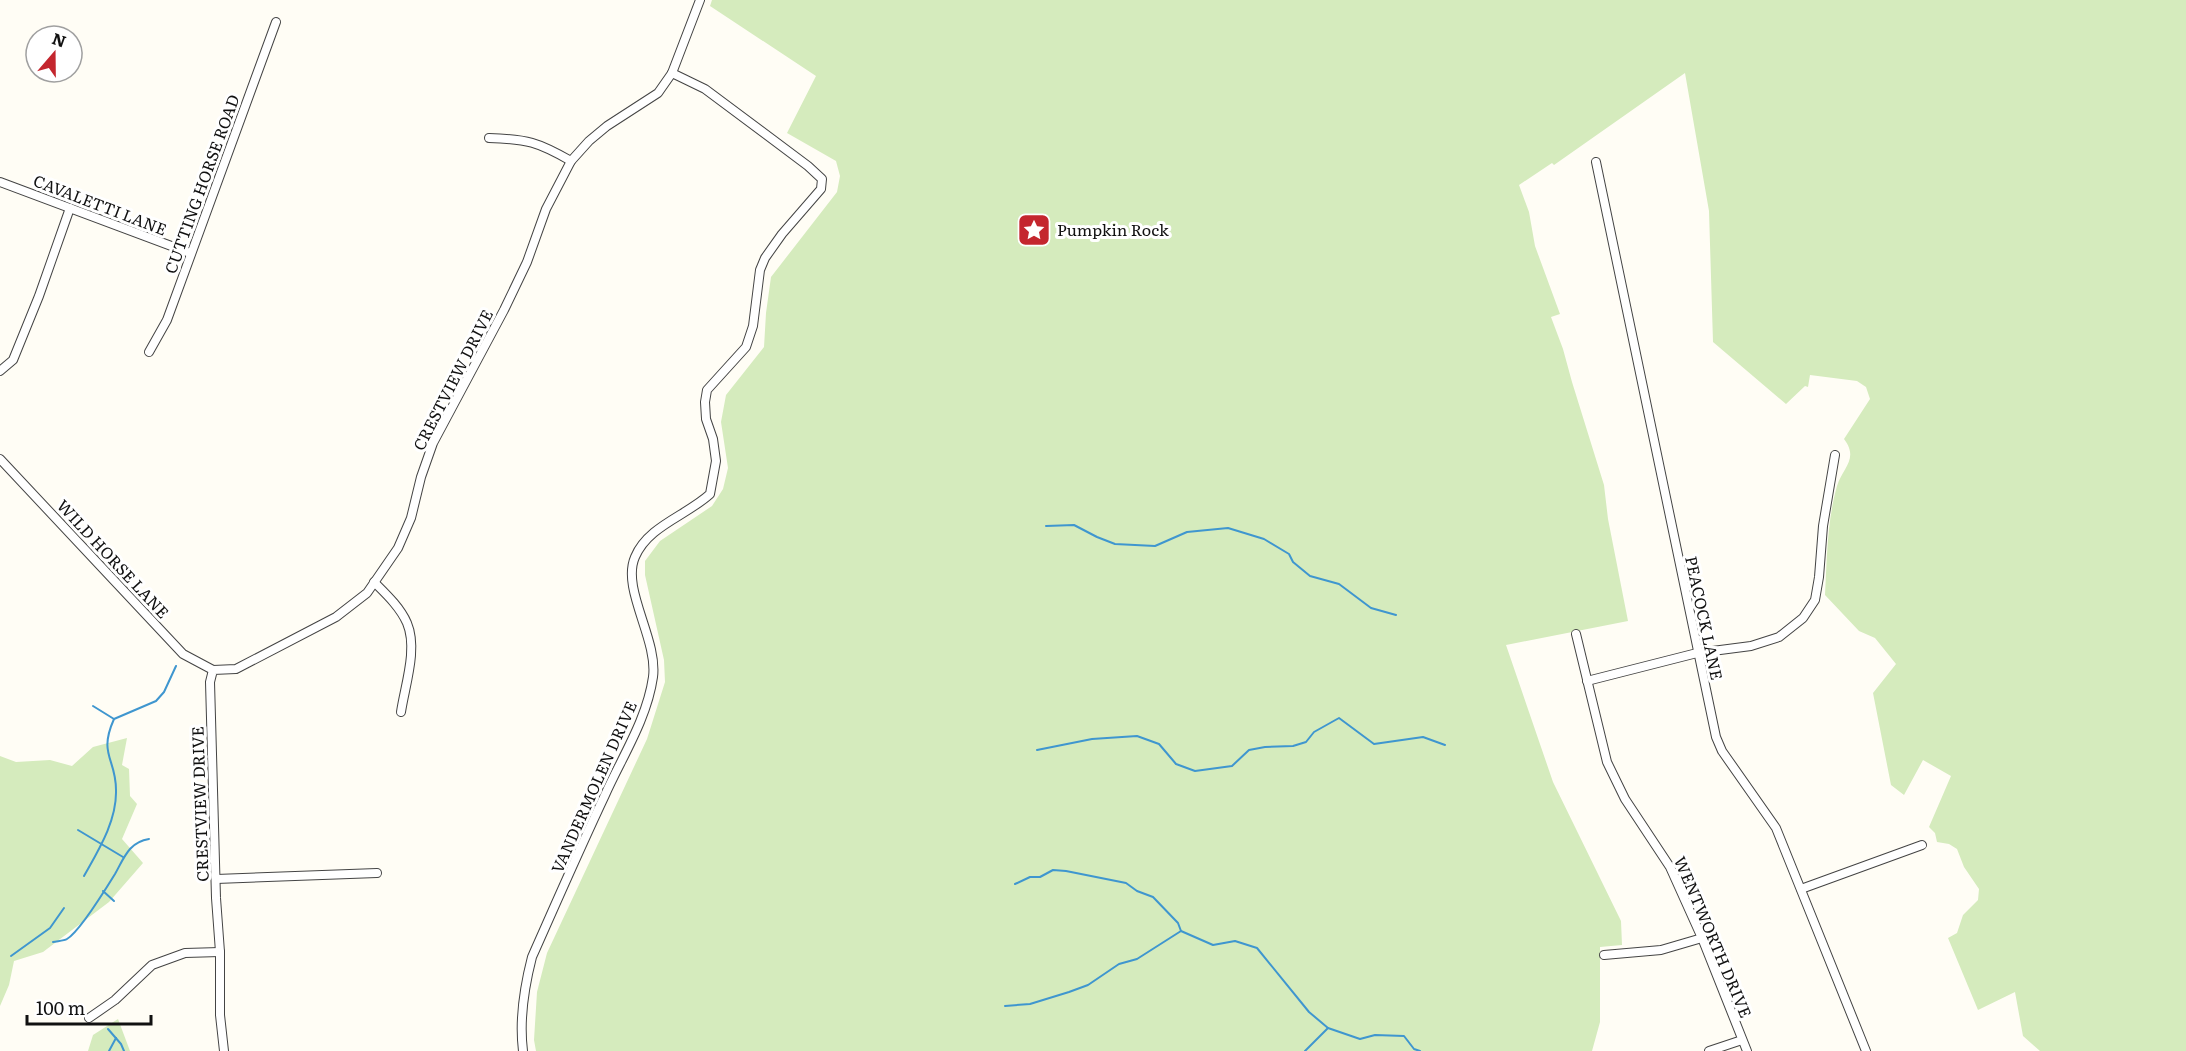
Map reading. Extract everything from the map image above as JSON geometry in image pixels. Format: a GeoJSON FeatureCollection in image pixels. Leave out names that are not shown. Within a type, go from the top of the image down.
{"type":"FeatureCollection","features":[{"type":"Feature","properties":{"kind":"street","name":"CRESTVIEW DRIVE"},"geometry":{"type":"LineString","coordinates":[[224,1051],[220,1015],[220,952],[210,682],[213,670],[236,669],[336,617],[367,593],[398,548],[411,518],[421,477],[433,443],[504,310],[527,262],[546,209],[571,161],[606,126],[658,93],[672,73],[700,0]]}},
{"type":"Feature","properties":{"kind":"street","name":"CUTTING HORSE ROAD"},"geometry":{"type":"LineString","coordinates":[[149,352],[167,320],[276,22]]}},
{"type":"Feature","properties":{"kind":"street","name":"VANDERMOLEN DRIVE"},"geometry":{"type":"LineString","coordinates":[[523,1051],[522,1011],[525,982],[532,957],[605,793],[630,745],[650,692],[653,675],[652,657],[630,569],[640,546],[649,537],[710,494],[717,461],[706,419],[707,390],[746,347],[753,326],[760,270],[765,258],[820,189],[822,179],[808,166],[705,90],[672,73]]}},
{"type":"Feature","properties":{"kind":"street"},"geometry":{"type":"LineString","coordinates":[[489,138],[521,138],[549,148],[571,161]]}},
{"type":"Feature","properties":{"kind":"street","name":"PEACOCK LANE"},"geometry":{"type":"LineString","coordinates":[[1596,162],[1697,653],[1718,744],[1772,820],[1866,1051]]}},
{"type":"Feature","properties":{"kind":"street","name":"CAVALETTI LANE"},"geometry":{"type":"LineString","coordinates":[[0,182],[190,253]]}},
{"type":"Feature","properties":{"kind":"street"},"geometry":{"type":"LineString","coordinates":[[0,371],[13,360],[39,296],[70,208]]}},
{"type":"Feature","properties":{"kind":"street"},"geometry":{"type":"LineString","coordinates":[[1587,681],[1697,653],[1751,645],[1779,637],[1803,618],[1815,600],[1819,577],[1822,526],[1835,455]]}},
{"type":"Feature","properties":{"kind":"street","name":"WILD HORSE LANE"},"geometry":{"type":"LineString","coordinates":[[0,459],[183,654],[213,670]]}},
{"type":"Feature","properties":{"kind":"street"},"geometry":{"type":"LineString","coordinates":[[374,582],[394,603],[407,623],[411,648],[401,712]]}},
{"type":"Feature","properties":{"kind":"street","name":"WENTWORTH DRIVE"},"geometry":{"type":"LineString","coordinates":[[1576,634],[1607,762],[1625,799],[1670,867],[1702,938],[1747,1051]]}},
{"type":"Feature","properties":{"kind":"street"},"geometry":{"type":"LineString","coordinates":[[1801,889],[1922,845]]}},
{"type":"Feature","properties":{"kind":"street"},"geometry":{"type":"LineString","coordinates":[[216,879],[377,873]]}},
{"type":"Feature","properties":{"kind":"street"},"geometry":{"type":"LineString","coordinates":[[1604,955],[1661,950],[1702,938]]}},
{"type":"Feature","properties":{"kind":"street"},"geometry":{"type":"LineString","coordinates":[[89,1018],[115,1000],[152,965],[185,953],[220,952]]}},
{"type":"Feature","properties":{"kind":"street"},"geometry":{"type":"LineString","coordinates":[[1709,1051],[1742,1040]]}},
{"type":"Feature","properties":{"kind":"green space"},"geometry":{"type":"Polygon","coordinates":[[[712,0],[2186,0],[2186,1051],[2040,1051],[2023,1036],[2015,992],[1978,1010],[1948,938],[1957,933],[1963,915],[1978,900],[1979,889],[1964,867],[1957,849],[1949,844],[1937,842],[1935,833],[1929,827],[1951,776],[1923,760],[1904,795],[1891,785],[1873,693],[1896,664],[1875,638],[1859,631],[1825,595],[1831,513],[1837,486],[1850,458],[1850,452],[1844,439],[1870,399],[1866,387],[1857,381],[1810,375],[1808,387],[1805,386],[1786,404],[1713,342],[1709,211],[1685,73],[1554,165],[1552,163],[1519,185],[1529,212],[1535,246],[1560,314],[1551,317],[1563,349],[1604,485],[1608,519],[1628,621],[1506,645],[1553,782],[1621,921],[1622,945],[1600,947],[1600,1022],[1592,1051],[536,1051],[534,1040],[537,992],[547,953],[647,739],[665,682],[664,660],[645,575],[645,561],[660,541],[712,506],[723,489],[728,468],[721,422],[726,395],[764,347],[771,277],[837,192],[840,176],[836,161],[787,133],[816,76],[710,6],[712,0]]]}},
{"type":"Feature","properties":{"kind":"green space"},"geometry":{"type":"Polygon","coordinates":[[[127,738],[122,765],[129,769],[130,796],[137,804],[122,839],[143,863],[109,902],[43,952],[14,961],[9,985],[0,1006],[0,756],[16,762],[50,760],[72,766],[93,747],[127,738]]]}},
{"type":"Feature","properties":{"kind":"green space"},"geometry":{"type":"Polygon","coordinates":[[[118,1019],[130,1051],[88,1051],[93,1035],[118,1019]]]}},
{"type":"Feature","properties":{"kind":"waterway"},"geometry":{"type":"LineString","coordinates":[[1046,526],[1074,525],[1115,544],[1155,546],[1187,532],[1228,528],[1264,539],[1289,554],[1293,562],[1310,576],[1339,584],[1371,608],[1396,615]]}},
{"type":"Feature","properties":{"kind":"waterway"},"geometry":{"type":"LineString","coordinates":[[84,876],[106,835],[113,813],[116,790],[108,741],[114,719],[156,701],[164,692],[176,666]]}},
{"type":"Feature","properties":{"kind":"waterway"},"geometry":{"type":"LineString","coordinates":[[93,706],[114,719]]}},
{"type":"Feature","properties":{"kind":"waterway"},"geometry":{"type":"LineString","coordinates":[[1037,750],[1092,739],[1137,736],[1159,744],[1176,764],[1195,771],[1232,766],[1249,750],[1293,746],[1306,742],[1314,732],[1339,718],[1374,744],[1423,737],[1445,745]]}},
{"type":"Feature","properties":{"kind":"waterway"},"geometry":{"type":"LineString","coordinates":[[78,830],[123,857]]}},
{"type":"Feature","properties":{"kind":"waterway"},"geometry":{"type":"LineString","coordinates":[[53,942],[66,940],[72,935],[132,847],[149,839]]}},
{"type":"Feature","properties":{"kind":"waterway"},"geometry":{"type":"LineString","coordinates":[[1015,884],[1030,877],[1040,877],[1053,870],[1126,883],[1137,891],[1153,897],[1178,923],[1181,931],[1213,945],[1235,941],[1257,948],[1309,1012],[1328,1028]]}},
{"type":"Feature","properties":{"kind":"waterway"},"geometry":{"type":"LineString","coordinates":[[103,891],[114,901]]}},
{"type":"Feature","properties":{"kind":"waterway"},"geometry":{"type":"LineString","coordinates":[[11,956],[50,928],[64,908]]}},
{"type":"Feature","properties":{"kind":"waterway"},"geometry":{"type":"LineString","coordinates":[[1005,1006],[1030,1004],[1088,985],[1119,964],[1137,959],[1181,931]]}},
{"type":"Feature","properties":{"kind":"waterway"},"geometry":{"type":"LineString","coordinates":[[1305,1051],[1328,1028],[1360,1039],[1375,1035],[1404,1036],[1414,1049],[1420,1051]]}},
{"type":"Feature","properties":{"kind":"waterway"},"geometry":{"type":"LineString","coordinates":[[108,1029],[124,1051]]}},
{"type":"Feature","properties":{"kind":"waterway"},"geometry":{"type":"LineString","coordinates":[[109,1051],[116,1038]]}},
{"type":"Feature","properties":{"kind":"place","name":"Pumpkin Rock"},"geometry":{"type":"Point","coordinates":[1034,230]}}]}
